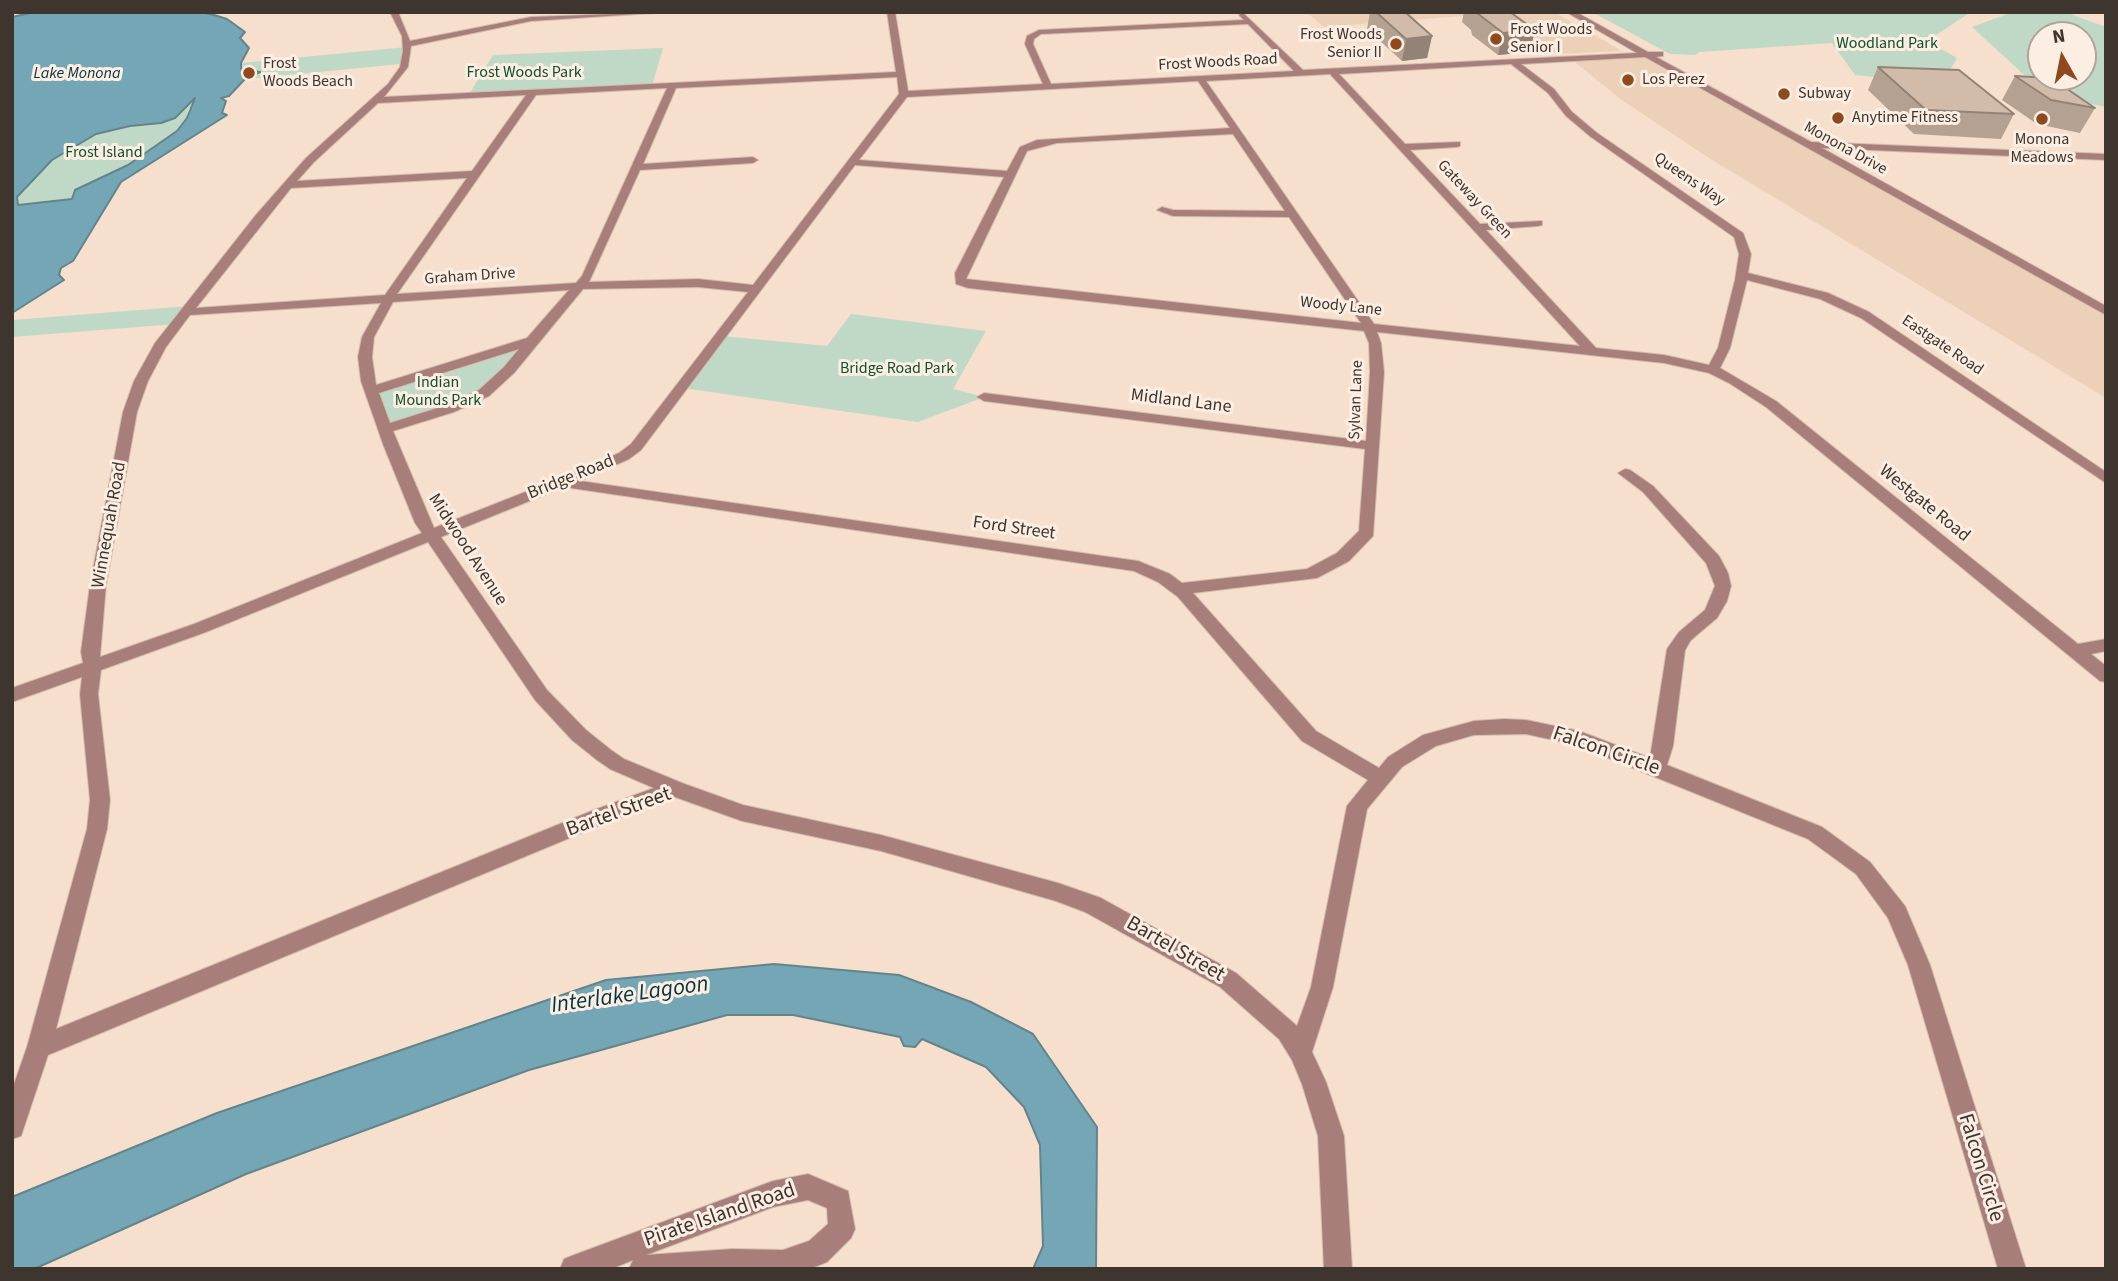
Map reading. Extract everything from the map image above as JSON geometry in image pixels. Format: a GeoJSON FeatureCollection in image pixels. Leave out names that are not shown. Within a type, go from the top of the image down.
{"type":"FeatureCollection","features":[{"type":"Feature","properties":{"kind":"street"},"geometry":{"type":"LineString","coordinates":[[394,12],[407,44],[562,15],[665,12]]}},
{"type":"Feature","properties":{"kind":"street"},"geometry":{"type":"LineString","coordinates":[[562,15],[569,12]]}},
{"type":"Feature","properties":{"kind":"street"},"geometry":{"type":"LineString","coordinates":[[891,12],[904,94]]}},
{"type":"Feature","properties":{"kind":"street"},"geometry":{"type":"LineString","coordinates":[[1241,12],[1301,73]]}},
{"type":"Feature","properties":{"kind":"street","name":"Monona Drive"},"geometry":{"type":"LineString","coordinates":[[1570,12],[1804,145],[2106,311]]}},
{"type":"Feature","properties":{"kind":"street","name":"Monona Drive"},"geometry":{"type":"LineString","coordinates":[[1581,12],[2106,299]]}},
{"type":"Feature","properties":{"kind":"street"},"geometry":{"type":"LineString","coordinates":[[1048,86],[1029,44],[1030,38],[1039,32],[1250,22]]}},
{"type":"Feature","properties":{"kind":"street","name":"Winnequah Road"},"geometry":{"type":"LineString","coordinates":[[12,1127],[39,1047],[97,829],[100,800],[89,694],[92,667],[90,652],[98,584],[130,412],[141,381],[153,358],[185,312],[287,185],[310,160],[391,86],[404,67],[407,44]]}},
{"type":"Feature","properties":{"kind":"street","name":"Frost Woods Road"},"geometry":{"type":"LineString","coordinates":[[904,94],[1660,54]]}},
{"type":"Feature","properties":{"kind":"street","name":"Queens Way"},"geometry":{"type":"LineString","coordinates":[[1513,62],[1551,91],[1569,114],[1594,135],[1734,230],[1745,249],[1742,275],[1724,348],[1713,370]]}},
{"type":"Feature","properties":{"kind":"street","name":"Gateway Green"},"geometry":{"type":"LineString","coordinates":[[1332,71],[1592,351]]}},
{"type":"Feature","properties":{"kind":"street"},"geometry":{"type":"LineString","coordinates":[[378,100],[900,74]]}},
{"type":"Feature","properties":{"kind":"street","name":"Sylvan Lane"},"geometry":{"type":"LineString","coordinates":[[1179,589],[1311,574],[1343,557],[1367,532],[1377,372],[1376,343],[1370,327],[1200,78]]}},
{"type":"Feature","properties":{"kind":"street"},"geometry":{"type":"LineString","coordinates":[[385,429],[449,410],[484,393],[509,370],[581,285],[639,167],[673,85]]}},
{"type":"Feature","properties":{"kind":"street","name":"Midwood Avenue"},"geometry":{"type":"LineString","coordinates":[[533,92],[389,298],[368,337],[365,357],[372,391],[412,504],[541,695],[579,735],[617,764],[675,789]]}},
{"type":"Feature","properties":{"kind":"street","name":"Bridge Road"},"geometry":{"type":"LineString","coordinates":[[12,695],[200,628],[607,464],[636,447],[904,94]]}},
{"type":"Feature","properties":{"kind":"street"},"geometry":{"type":"LineString","coordinates":[[852,162],[1010,174],[1023,149],[1037,143],[1236,131]]}},
{"type":"Feature","properties":{"kind":"street"},"geometry":{"type":"LineString","coordinates":[[1403,147],[1457,144]]}},
{"type":"Feature","properties":{"kind":"street"},"geometry":{"type":"LineString","coordinates":[[1804,145],[2105,157]]}},
{"type":"Feature","properties":{"kind":"street"},"geometry":{"type":"LineString","coordinates":[[639,167],[753,160]]}},
{"type":"Feature","properties":{"kind":"street"},"geometry":{"type":"LineString","coordinates":[[287,185],[475,174]]}},
{"type":"Feature","properties":{"kind":"street","name":"Woody Lane"},"geometry":{"type":"LineString","coordinates":[[1010,174],[961,273],[960,281],[1664,359],[1713,370]]}},
{"type":"Feature","properties":{"kind":"street"},"geometry":{"type":"LineString","coordinates":[[1162,210],[1173,213],[1293,214]]}},
{"type":"Feature","properties":{"kind":"street"},"geometry":{"type":"LineString","coordinates":[[1477,227],[1538,223]]}},
{"type":"Feature","properties":{"kind":"street","name":"Eastgate Road"},"geometry":{"type":"LineString","coordinates":[[1742,275],[1824,296],[1865,315],[2106,479]]}},
{"type":"Feature","properties":{"kind":"street","name":"Graham Drive"},"geometry":{"type":"LineString","coordinates":[[185,312],[581,285],[698,283],[757,289]]}},
{"type":"Feature","properties":{"kind":"street"},"geometry":{"type":"LineString","coordinates":[[372,391],[532,341]]}},
{"type":"Feature","properties":{"kind":"street","name":"Westgate Road"},"geometry":{"type":"LineString","coordinates":[[1713,370],[1771,404],[2106,676]]}},
{"type":"Feature","properties":{"kind":"street","name":"Midland Lane"},"geometry":{"type":"LineString","coordinates":[[984,397],[1373,446]]}},
{"type":"Feature","properties":{"kind":"street"},"geometry":{"type":"LineString","coordinates":[[1625,473],[1648,489],[1713,560],[1723,586],[1719,601],[1711,614],[1685,636],[1676,649],[1663,746],[1656,769]]}},
{"type":"Feature","properties":{"kind":"street","name":"Ford Street"},"geometry":{"type":"LineString","coordinates":[[562,482],[1138,566],[1179,589],[1309,736],[1380,778]]}},
{"type":"Feature","properties":{"kind":"street"},"geometry":{"type":"LineString","coordinates":[[2075,651],[2106,645]]}},
{"type":"Feature","properties":{"kind":"street","name":"Falcon Circle"},"geometry":{"type":"LineString","coordinates":[[1300,1052],[1322,986],[1357,806],[1380,778],[1395,762],[1430,740],[1474,727],[1539,729],[1579,738],[1815,833],[1863,868],[1897,913],[1919,965],[2012,1269]]}},
{"type":"Feature","properties":{"kind":"street","name":"Bartel Street"},"geometry":{"type":"LineString","coordinates":[[39,1047],[601,816],[675,789],[742,813],[881,843],[1058,892],[1093,905],[1228,980],[1287,1031],[1300,1052]]}},
{"type":"Feature","properties":{"kind":"street"},"geometry":{"type":"LineString","coordinates":[[1300,1052],[1314,1082],[1331,1136],[1338,1269]]}},
{"type":"Feature","properties":{"kind":"street","name":"Pirate Island Road"},"geometry":{"type":"LineString","coordinates":[[574,1269],[772,1194],[808,1187],[839,1200],[842,1229],[817,1252],[783,1264],[732,1263],[643,1269]]}},
{"type":"Feature","properties":{"kind":"shaded area"},"geometry":{"type":"Polygon","coordinates":[[[1306,12],[1554,12],[1622,51],[1556,54],[1500,13],[1324,27],[1306,12]]]}},
{"type":"Feature","properties":{"kind":"shaded area"},"geometry":{"type":"Polygon","coordinates":[[[1646,55],[2106,311],[2106,398],[1709,158],[1623,101],[1571,59],[1646,55]]]}},
{"type":"Feature","properties":{"kind":"green space","name":"Woodland Park"},"geometry":{"type":"Polygon","coordinates":[[[1592,12],[1971,12],[1927,41],[1957,58],[1950,70],[1886,78],[1855,75],[1832,43],[1699,52],[1695,55],[1670,54],[1592,12]]]}},
{"type":"Feature","properties":{"kind":"green space"},"geometry":{"type":"Polygon","coordinates":[[[2013,12],[2065,12],[2090,21],[2027,21],[2027,77],[1972,27],[2013,12]]]}},
{"type":"Feature","properties":{"kind":"green space"},"geometry":{"type":"Polygon","coordinates":[[[2097,24],[2106,27],[2106,107],[2045,94],[2042,91],[2097,91],[2097,24]]]}},
{"type":"Feature","properties":{"kind":"green space"},"geometry":{"type":"Polygon","coordinates":[[[407,47],[401,64],[245,79],[259,72],[241,69],[241,63],[407,47]]]}},
{"type":"Feature","properties":{"kind":"green space","name":"Frost Woods Park"},"geometry":{"type":"Polygon","coordinates":[[[663,48],[652,86],[468,96],[493,55],[663,48]]]}},
{"type":"Feature","properties":{"kind":"green space","name":"Frost Island"},"geometry":{"type":"Polygon","coordinates":[[[196,97],[188,110],[187,118],[177,131],[128,165],[76,190],[72,199],[18,205],[17,198],[52,160],[96,134],[130,126],[161,123],[175,118],[196,97]]]}},
{"type":"Feature","properties":{"kind":"green space"},"geometry":{"type":"Polygon","coordinates":[[[190,306],[176,324],[12,337],[12,320],[190,306]]]}},
{"type":"Feature","properties":{"kind":"green space","name":"Bridge Road Park"},"geometry":{"type":"Polygon","coordinates":[[[851,314],[986,331],[953,389],[984,397],[918,422],[683,388],[722,336],[827,346],[851,314]]]}},
{"type":"Feature","properties":{"kind":"green space","name":"Indian Mounds Park"},"geometry":{"type":"Polygon","coordinates":[[[532,341],[484,393],[385,429],[372,391],[532,341]]]}},
{"type":"Feature","properties":{"kind":"water","name":"Lake Monona"},"geometry":{"type":"Polygon","coordinates":[[[35,12],[201,12],[227,19],[245,32],[240,38],[249,48],[241,63],[241,69],[260,72],[245,79],[229,96],[221,98],[226,101],[222,113],[227,115],[121,182],[73,261],[61,268],[59,275],[64,280],[12,313],[12,17],[35,12]],[[195,98],[175,118],[161,123],[130,126],[96,134],[52,160],[17,197],[18,205],[72,199],[75,190],[128,165],[177,131],[187,118],[195,98]]]}},
{"type":"Feature","properties":{"kind":"water","name":"Interlake Lagoon"},"geometry":{"type":"Polygon","coordinates":[[[774,964],[899,975],[971,1002],[1033,1034],[1097,1127],[1096,1269],[1033,1269],[1043,1246],[1040,1145],[1024,1107],[986,1067],[922,1039],[915,1047],[904,1046],[900,1037],[793,1015],[727,1015],[529,1070],[246,1174],[34,1269],[12,1269],[12,1197],[217,1113],[606,980],[774,964]]]}},
{"type":"Feature","properties":{"kind":"building"},"geometry":{"type":"Polygon","coordinates":[[[1376,12],[1405,12],[1432,36],[1406,39],[1376,12]]]}},
{"type":"Feature","properties":{"kind":"building"},"geometry":{"type":"Polygon","coordinates":[[[1510,12],[1535,30],[1503,33],[1477,13],[1510,12]]]}},
{"type":"Feature","properties":{"kind":"building"},"geometry":{"type":"Polygon","coordinates":[[[1878,67],[1959,70],[2014,114],[1926,110],[1878,67]]]}},
{"type":"Feature","properties":{"kind":"building"},"geometry":{"type":"Polygon","coordinates":[[[2015,76],[2027,77],[2027,84],[2015,76]]]}},
{"type":"Feature","properties":{"kind":"building"},"geometry":{"type":"Polygon","coordinates":[[[2038,91],[2070,91],[2095,108],[2051,100],[2038,91]]]}},
{"type":"Feature","properties":{"kind":"place","name":"Frost Woods Senior I"},"geometry":{"type":"Point","coordinates":[1496,39]}},
{"type":"Feature","properties":{"kind":"place","name":"Frost Woods Senior II"},"geometry":{"type":"Point","coordinates":[1396,44]}},
{"type":"Feature","properties":{"kind":"place","name":"Frost Woods Beach"},"geometry":{"type":"Point","coordinates":[249,73]}},
{"type":"Feature","properties":{"kind":"place","name":"Los Perez"},"geometry":{"type":"Point","coordinates":[1628,80]}},
{"type":"Feature","properties":{"kind":"place","name":"Subway"},"geometry":{"type":"Point","coordinates":[1784,94]}},
{"type":"Feature","properties":{"kind":"place","name":"Anytime Fitness"},"geometry":{"type":"Point","coordinates":[1838,118]}},
{"type":"Feature","properties":{"kind":"place","name":"Monona Meadows"},"geometry":{"type":"Point","coordinates":[2042,119]}}]}
